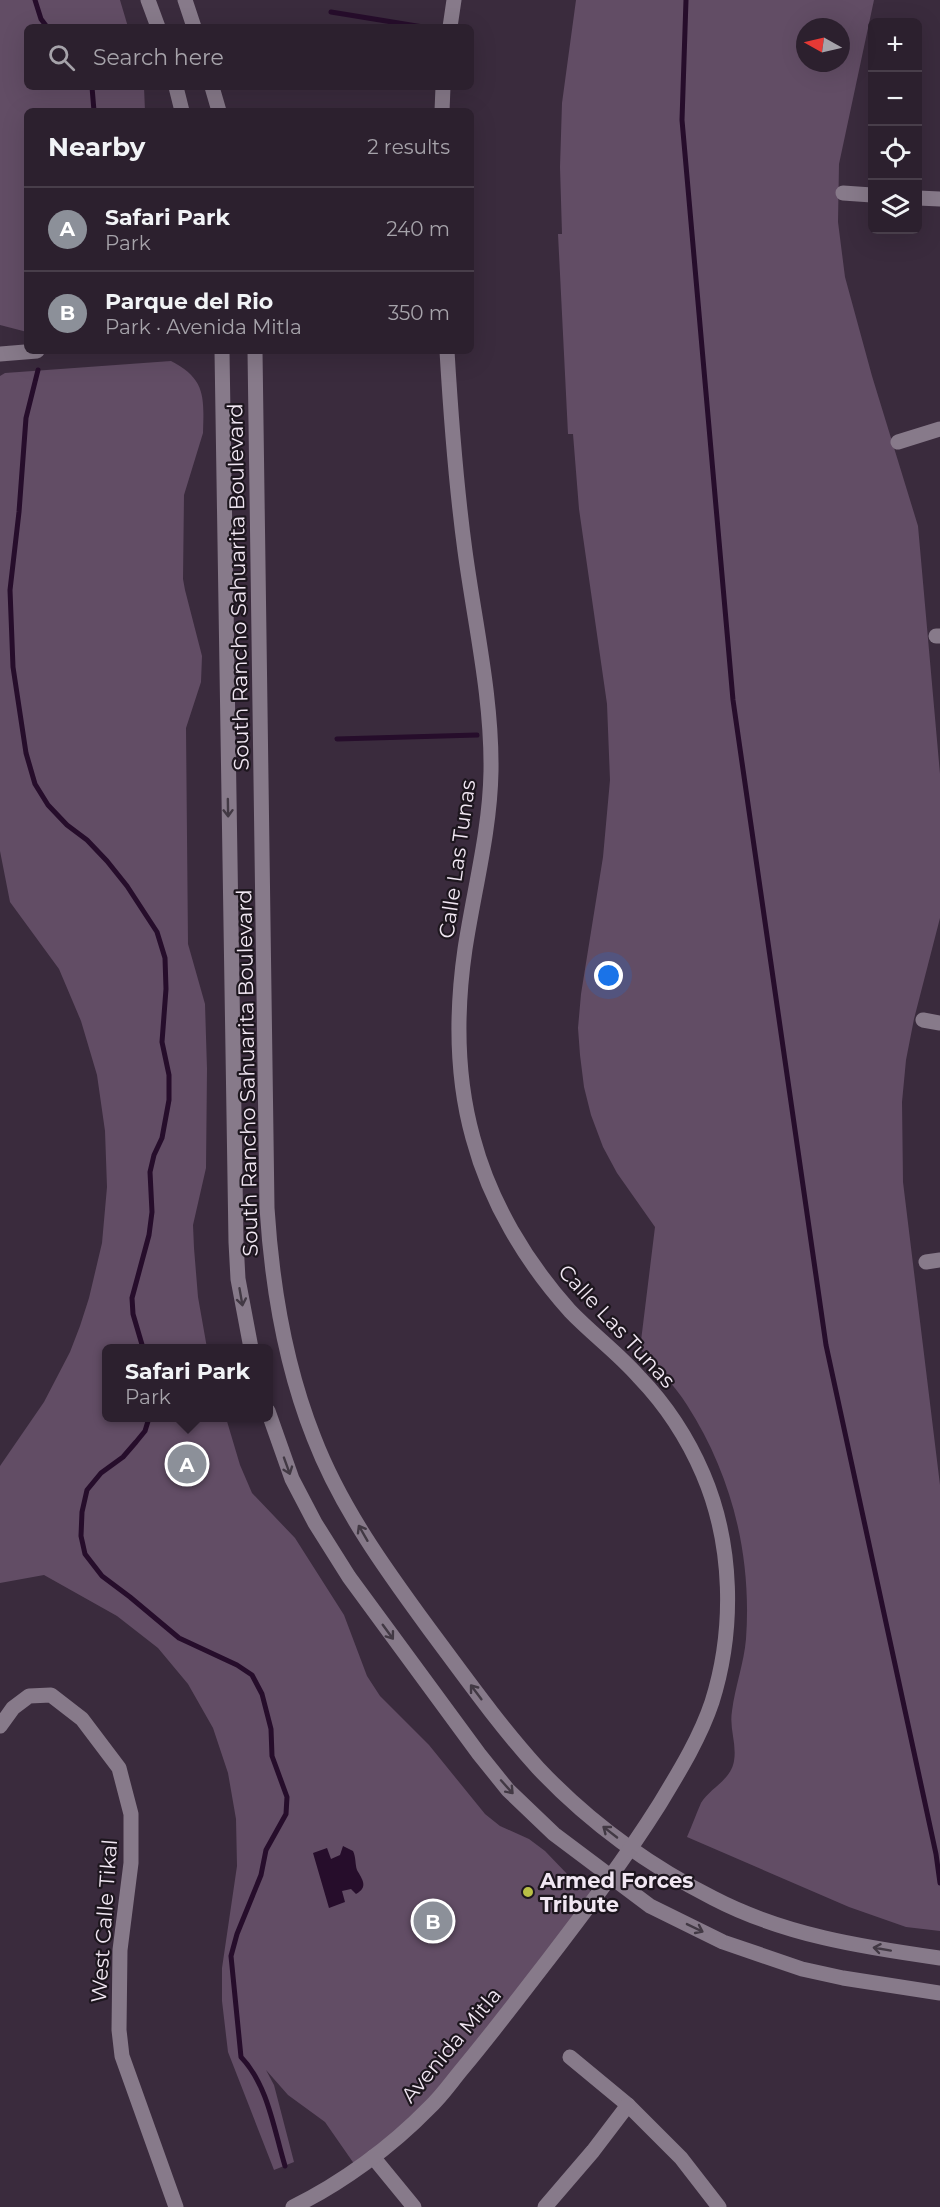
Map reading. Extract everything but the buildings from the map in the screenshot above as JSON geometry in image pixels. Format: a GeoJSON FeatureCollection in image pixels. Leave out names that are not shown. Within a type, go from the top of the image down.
{"type":"FeatureCollection","features":[{"type":"Feature","properties":{"kind":"street"},"geometry":{"type":"LineString","coordinates":[[148,0],[157,24]]}},
{"type":"Feature","properties":{"kind":"street"},"geometry":{"type":"LineString","coordinates":[[185,0],[193,24]]}},
{"type":"Feature","properties":{"kind":"street"},"geometry":{"type":"LineString","coordinates":[[450,24],[454,0]]}},
{"type":"Feature","properties":{"kind":"street"},"geometry":{"type":"LineString","coordinates":[[177,90],[181,108]]}},
{"type":"Feature","properties":{"kind":"street"},"geometry":{"type":"LineString","coordinates":[[213,90],[218,108]]}},
{"type":"Feature","properties":{"kind":"street"},"geometry":{"type":"LineString","coordinates":[[442,108],[443,90]]}},
{"type":"Feature","properties":{"kind":"street"},"geometry":{"type":"LineString","coordinates":[[843,193],[868,195]]}},
{"type":"Feature","properties":{"kind":"street"},"geometry":{"type":"LineString","coordinates":[[922,198],[940,199]]}},
{"type":"Feature","properties":{"kind":"street"},"geometry":{"type":"LineString","coordinates":[[0,354],[24,352]]}},
{"type":"Feature","properties":{"kind":"street","name":"South Rancho Sahuarita Boulevard"},"geometry":{"type":"LineString","coordinates":[[222,354],[236,1242],[238,1279],[250,1344]]}},
{"type":"Feature","properties":{"kind":"street","name":"South Rancho Sahuarita Boulevard"},"geometry":{"type":"LineString","coordinates":[[255,354],[267,1208],[274,1282],[288,1356],[299,1397],[326,1465],[373,1549],[429,1628],[513,1739],[539,1769],[578,1807],[657,1868],[716,1900],[777,1925],[840,1942],[940,1958]]}},
{"type":"Feature","properties":{"kind":"street","name":"Calle Las Tunas"},"geometry":{"type":"LineString","coordinates":[[447,354],[452,434],[464,539],[485,673],[491,732],[490,807],[460,986],[461,1074],[473,1137],[497,1203],[534,1267],[576,1317],[641,1379],[685,1440],[703,1474],[716,1512],[723,1549],[727,1588],[727,1629],[721,1667],[711,1705],[692,1749],[631,1849],[610,1878]]}},
{"type":"Feature","properties":{"kind":"street"},"geometry":{"type":"LineString","coordinates":[[898,442],[940,429]]}},
{"type":"Feature","properties":{"kind":"street"},"geometry":{"type":"LineString","coordinates":[[922,1020],[940,1023]]}},
{"type":"Feature","properties":{"kind":"street"},"geometry":{"type":"LineString","coordinates":[[272,1422],[292,1479],[315,1523],[349,1577],[423,1680],[508,1790],[554,1834],[650,1906],[723,1942],[802,1969],[843,1978],[940,1993]]}},
{"type":"Feature","properties":{"kind":"street","name":"West Calle Tikal"},"geometry":{"type":"LineString","coordinates":[[0,1726],[13,1708],[29,1696],[51,1695],[82,1719],[119,1768],[131,1814],[131,1863],[120,1950],[119,2030],[122,2056],[176,2207]]}},
{"type":"Feature","properties":{"kind":"street","name":"Avenida Mitla"},"geometry":{"type":"LineString","coordinates":[[293,2207],[373,2157],[429,2108],[501,2023],[610,1878]]}},
{"type":"Feature","properties":{"kind":"street"},"geometry":{"type":"LineString","coordinates":[[570,2057],[628,2105],[681,2158],[719,2207]]}},
{"type":"Feature","properties":{"kind":"street"},"geometry":{"type":"LineString","coordinates":[[545,2207],[628,2105]]}},
{"type":"Feature","properties":{"kind":"street"},"geometry":{"type":"LineString","coordinates":[[373,2157],[414,2207]]}},
{"type":"Feature","properties":{"kind":"shaded area"},"geometry":{"type":"Polygon","coordinates":[[[0,0],[120,0],[127,24],[24,24],[24,90],[144,90],[145,108],[24,108],[24,331],[0,325],[0,0]]]}},
{"type":"Feature","properties":{"kind":"shaded area"},"geometry":{"type":"Polygon","coordinates":[[[576,0],[874,0],[870,18],[868,18],[868,28],[839,164],[838,222],[845,277],[872,376],[918,526],[940,774],[940,918],[914,1019],[906,1060],[902,1102],[903,1182],[940,1485],[940,1931],[906,1927],[849,1907],[687,1837],[701,1803],[725,1779],[734,1761],[735,1748],[731,1717],[746,1639],[746,1577],[736,1517],[716,1459],[682,1397],[640,1349],[655,1227],[617,1173],[603,1147],[584,1087],[578,1028],[581,994],[603,857],[610,780],[607,704],[579,509],[573,434],[568,434],[558,234],[562,234],[560,167],[562,103],[576,0]]]}},
{"type":"Feature","properties":{"kind":"shaded area"},"geometry":{"type":"Polygon","coordinates":[[[171,361],[197,382],[203,399],[203,433],[184,495],[183,579],[202,656],[201,682],[186,728],[188,944],[205,1004],[206,1168],[193,1225],[198,1297],[206,1344],[102,1344],[102,1422],[227,1422],[240,1465],[252,1493],[295,1538],[344,1615],[367,1676],[380,1696],[429,1745],[485,1814],[500,1826],[529,1839],[545,1851],[570,1877],[597,1895],[429,2108],[357,2168],[325,2122],[288,2095],[266,2070],[274,2085],[294,2162],[274,2170],[228,2052],[222,2001],[222,1968],[237,1866],[236,1819],[228,1773],[213,1728],[188,1684],[158,1648],[117,1616],[44,1575],[0,1583],[0,1466],[44,1402],[70,1352],[80,1326],[102,1243],[107,1187],[105,1131],[97,1075],[81,1021],[59,969],[10,902],[0,851],[0,376],[5,373],[171,361]]]}},
{"type":"Feature","properties":{"kind":"shaded area"},"geometry":{"type":"Polygon","coordinates":[[[343,1846],[353,1851],[363,1886],[356,1894],[351,1889],[342,1891],[345,1902],[329,1908],[313,1853],[327,1848],[331,1859],[340,1855],[343,1846]]]}},
{"type":"Feature","properties":{"kind":"waterway"},"geometry":{"type":"LineString","coordinates":[[35,0],[45,24]]}},
{"type":"Feature","properties":{"kind":"waterway"},"geometry":{"type":"LineString","coordinates":[[686,0],[682,120],[733,700],[826,1345],[936,1854],[940,1883]]}},
{"type":"Feature","properties":{"kind":"waterway"},"geometry":{"type":"LineString","coordinates":[[331,12],[405,24]]}},
{"type":"Feature","properties":{"kind":"waterway"},"geometry":{"type":"LineString","coordinates":[[92,90],[94,108]]}},
{"type":"Feature","properties":{"kind":"waterway"},"geometry":{"type":"LineString","coordinates":[[38,370],[26,418],[10,590],[13,667],[26,753],[35,784],[48,805],[67,825],[87,840],[127,886],[157,932],[165,958],[166,989],[162,1042],[169,1075],[169,1100],[162,1138],[154,1155],[150,1172],[152,1212],[149,1235],[132,1298],[133,1314],[142,1344]]}},
{"type":"Feature","properties":{"kind":"waterway"},"geometry":{"type":"LineString","coordinates":[[337,739],[477,735]]}},
{"type":"Feature","properties":{"kind":"waterway"},"geometry":{"type":"LineString","coordinates":[[148,1422],[145,1431],[123,1457],[101,1473],[87,1490],[82,1512],[81,1536],[85,1554],[102,1576],[179,1638],[237,1665],[252,1675],[262,1694],[271,1729],[272,1756],[287,1797],[286,1814],[266,1850],[261,1875],[237,1934],[231,1956],[241,2057],[250,2068],[264,2094],[285,2166]]}},
{"type":"Feature","properties":{"kind":"place","name":"Safari Park"},"geometry":{"type":"Point","coordinates":[187,1464]}},
{"type":"Feature","properties":{"kind":"place","name":"Armed Forces Tribute"},"geometry":{"type":"Point","coordinates":[528,1892]}},
{"type":"Feature","properties":{"kind":"place","name":"Parque del Rio"},"geometry":{"type":"Point","coordinates":[433,1921]}}]}
